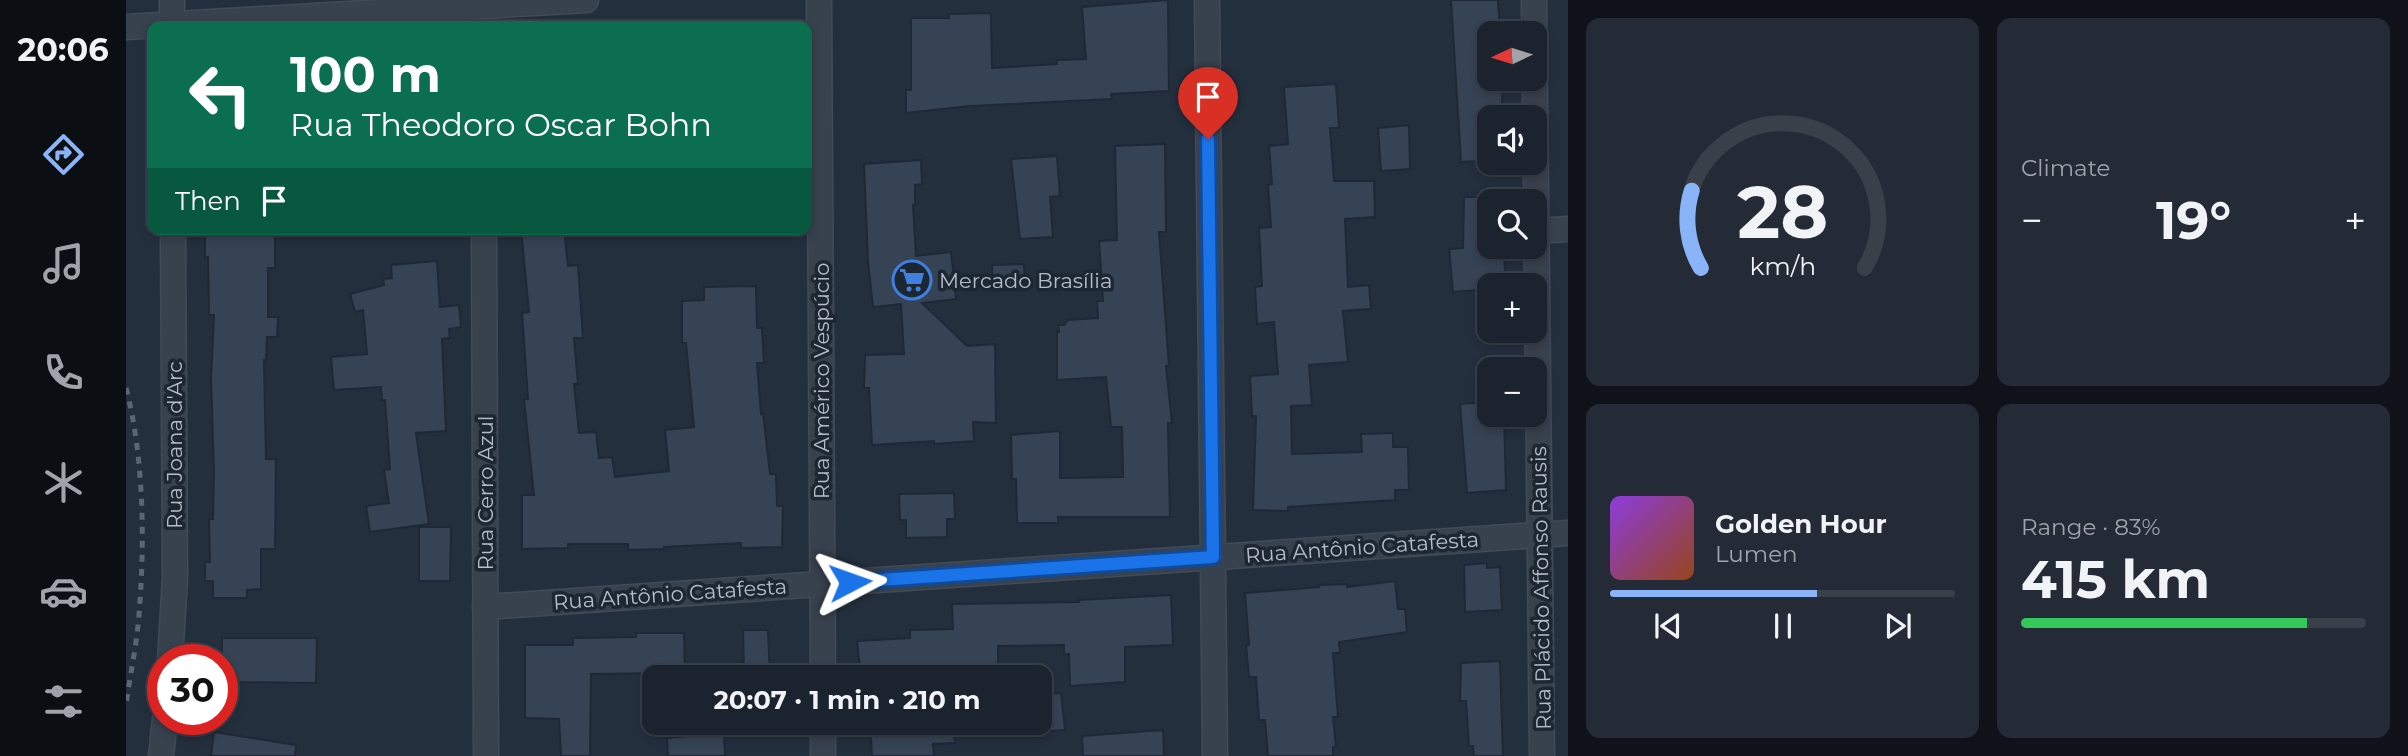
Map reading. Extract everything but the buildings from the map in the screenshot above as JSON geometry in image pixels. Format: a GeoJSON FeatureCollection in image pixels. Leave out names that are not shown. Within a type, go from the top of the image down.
{"type":"FeatureCollection","features":[{"type":"Feature","properties":{"kind":"street"},"geometry":{"type":"LineString","coordinates":[[172,0],[172,21]]}},
{"type":"Feature","properties":{"kind":"street"},"geometry":{"type":"LineString","coordinates":[[261,21],[483,11],[586,0]]}},
{"type":"Feature","properties":{"kind":"street","name":"Rua Américo Vespúcio"},"geometry":{"type":"LineString","coordinates":[[819,0],[823,665]]}},
{"type":"Feature","properties":{"kind":"street"},"geometry":{"type":"LineString","coordinates":[[1207,0],[1215,756]]}},
{"type":"Feature","properties":{"kind":"street","name":"Rua Plácido Affonso Rausis"},"geometry":{"type":"LineString","coordinates":[[1534,0],[1536,189]]}},
{"type":"Feature","properties":{"kind":"street"},"geometry":{"type":"LineString","coordinates":[[126,27],[147,26]]}},
{"type":"Feature","properties":{"kind":"street"},"geometry":{"type":"LineString","coordinates":[[1547,230],[1568,229]]}},
{"type":"Feature","properties":{"kind":"street","name":"Rua Joana d'Arc"},"geometry":{"type":"LineString","coordinates":[[171,644],[175,577],[173,235]]}},
{"type":"Feature","properties":{"kind":"street","name":"Rua Cerro Azul"},"geometry":{"type":"LineString","coordinates":[[484,235],[486,756]]}},
{"type":"Feature","properties":{"kind":"street","name":"Rua Plácido Affonso Rausis"},"geometry":{"type":"LineString","coordinates":[[1537,259],[1542,756]]}},
{"type":"Feature","properties":{"kind":"street","name":"Rua Antônio Catafesta"},"geometry":{"type":"LineString","coordinates":[[485,607],[1568,533]]}},
{"type":"Feature","properties":{"kind":"street"},"geometry":{"type":"LineString","coordinates":[[161,756],[163,735]]}},
{"type":"Feature","properties":{"kind":"street"},"geometry":{"type":"LineString","coordinates":[[823,735],[824,756]]}},
{"type":"Feature","properties":{"kind":"railway"},"geometry":{"type":"LineString","coordinates":[[126,388],[132,414],[142,500],[141,587],[126,705]]}},
{"type":"Feature","properties":{"kind":"place","name":"Mercado Brasília"},"geometry":{"type":"Point","coordinates":[912,280]}},
{"type":"Feature","properties":{"kind":"route"},"geometry":{"type":"LineString","coordinates":[[850,582],[1213,557],[1208,139]]}}]}
